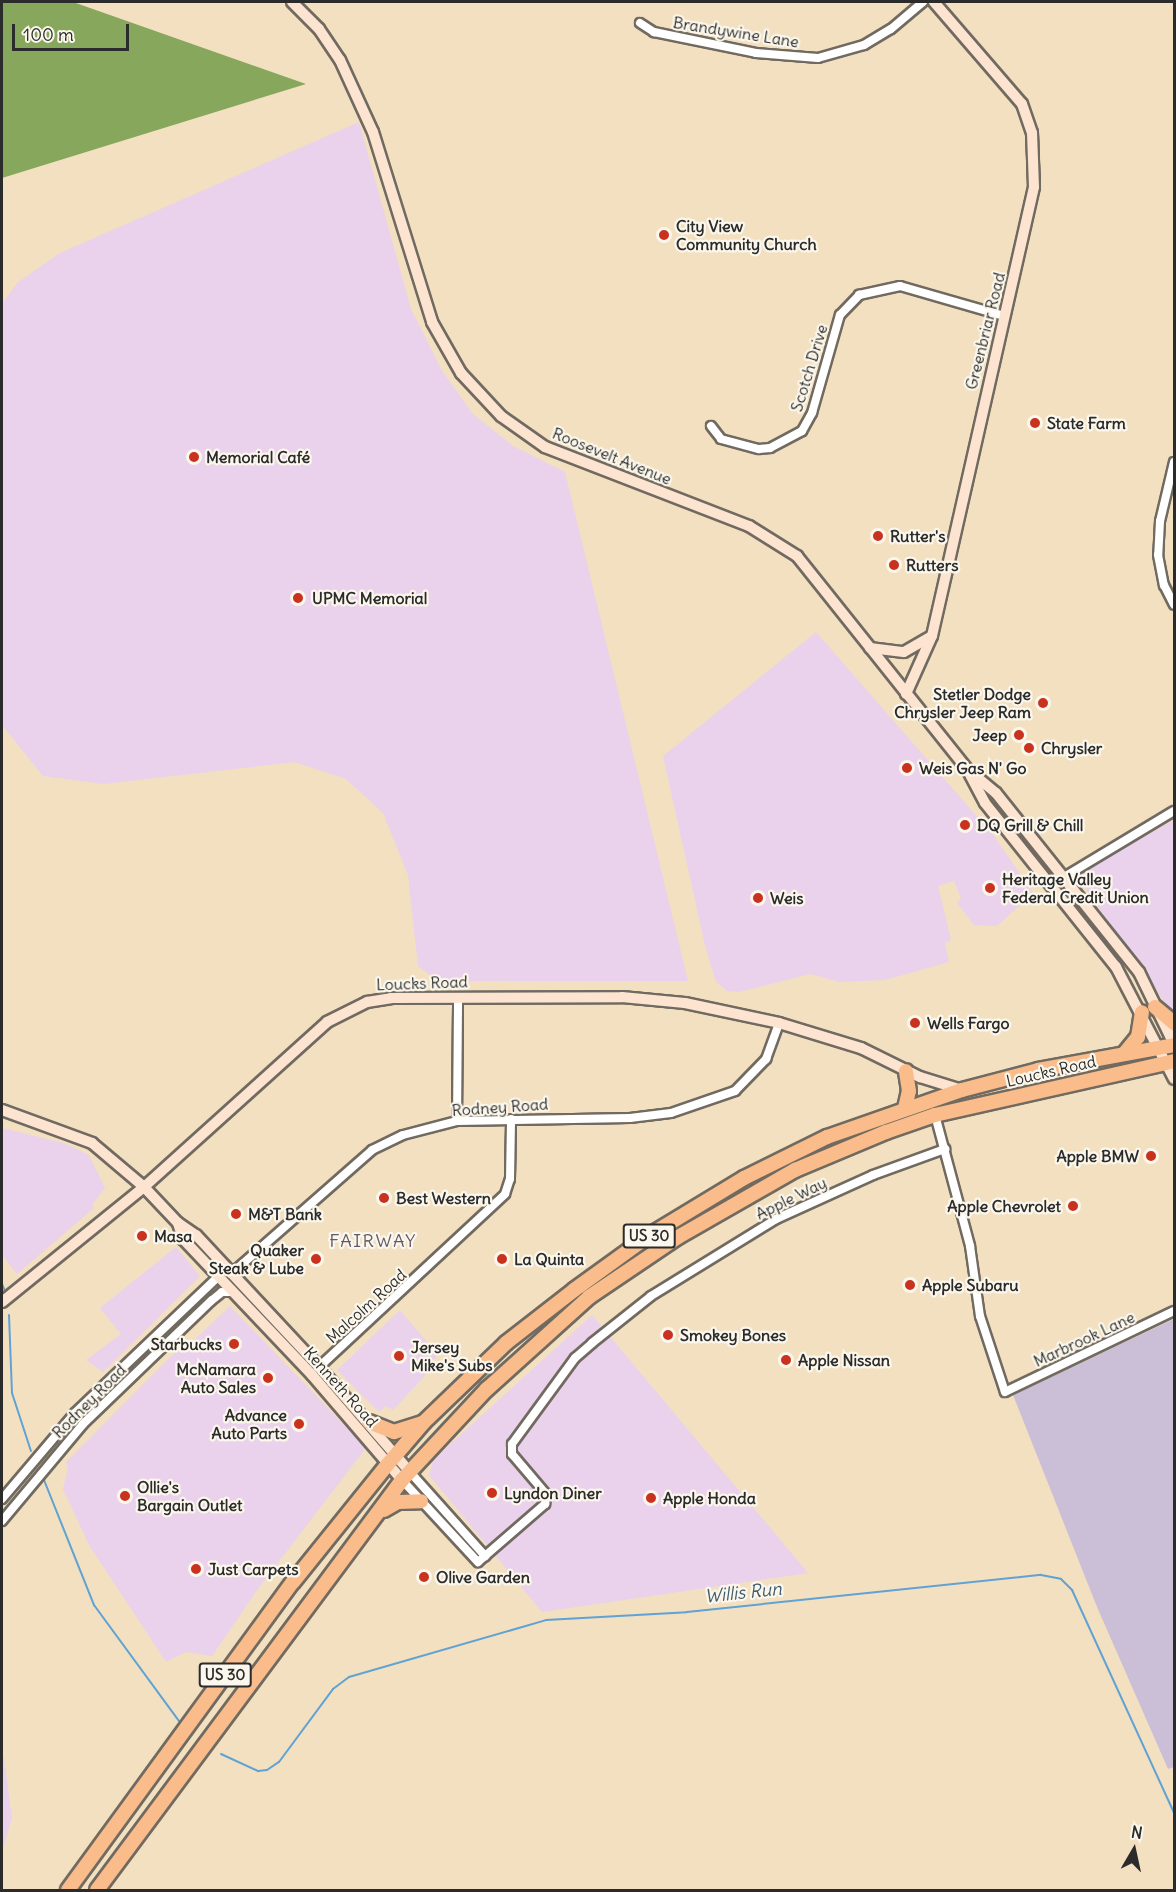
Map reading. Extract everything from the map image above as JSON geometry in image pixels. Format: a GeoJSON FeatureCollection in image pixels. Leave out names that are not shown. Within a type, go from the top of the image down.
{"type":"FeatureCollection","features":[{"type":"Feature","properties":{"kind":"highway"},"geometry":{"type":"LineString","coordinates":[[1124,1054],[1138,1037],[1148,1010],[1174,1023]]}},
{"type":"Feature","properties":{"kind":"highway","name":"Loucks Road"},"geometry":{"type":"LineString","coordinates":[[962,1090],[1038,1070],[1174,1045]]}},
{"type":"Feature","properties":{"kind":"highway","name":"Loucks Road"},"geometry":{"type":"LineString","coordinates":[[935,1115],[1171,1061]]}},
{"type":"Feature","properties":{"kind":"highway"},"geometry":{"type":"LineString","coordinates":[[904,1108],[909,1091],[906,1071]]}},
{"type":"Feature","properties":{"kind":"highway","name":"US 30"},"geometry":{"type":"LineString","coordinates":[[68,1890],[293,1582],[424,1422],[506,1343],[650,1235],[744,1178],[827,1137],[904,1108],[962,1090]]}},
{"type":"Feature","properties":{"kind":"highway","name":"US 30"},"geometry":{"type":"LineString","coordinates":[[98,1890],[406,1476],[487,1389],[589,1296],[678,1237],[795,1170],[935,1115]]}},
{"type":"Feature","properties":{"kind":"highway"},"geometry":{"type":"LineString","coordinates":[[369,1422],[394,1432],[424,1422]]}},
{"type":"Feature","properties":{"kind":"highway"},"geometry":{"type":"LineString","coordinates":[[380,1513],[398,1502],[420,1501]]}},
{"type":"Feature","properties":{"kind":"street","name":"Roosevelt Avenue"},"geometry":{"type":"LineString","coordinates":[[292,2],[319,29],[345,71],[373,132],[432,322],[444,348],[473,388],[512,426],[560,454],[734,519],[777,541],[807,567],[967,770],[994,814],[1174,1045]]}},
{"type":"Feature","properties":{"kind":"street","name":"Brandywine Lane"},"geometry":{"type":"LineString","coordinates":[[640,23],[654,32],[756,53],[818,58],[864,45],[891,29],[923,2]]}},
{"type":"Feature","properties":{"kind":"street","name":"Greenbriar Road"},"geometry":{"type":"LineString","coordinates":[[906,694],[932,636],[1033,196],[1030,125],[1011,86],[934,2]]}},
{"type":"Feature","properties":{"kind":"street","name":"Scotch Drive"},"geometry":{"type":"LineString","coordinates":[[711,426],[721,438],[759,449],[770,448],[802,431],[812,413],[840,315],[859,295],[900,286],[1004,316]]}},
{"type":"Feature","properties":{"kind":"street"},"geometry":{"type":"LineString","coordinates":[[1174,462],[1160,521],[1158,555],[1164,585],[1174,605]]}},
{"type":"Feature","properties":{"kind":"street"},"geometry":{"type":"LineString","coordinates":[[870,648],[904,652],[932,636]]}},
{"type":"Feature","properties":{"kind":"street","name":"Roosevelt Avenue"},"geometry":{"type":"LineString","coordinates":[[967,770],[996,793],[1139,972],[1160,1047],[1171,1061],[1174,1079]]}},
{"type":"Feature","properties":{"kind":"street"},"geometry":{"type":"LineString","coordinates":[[994,814],[1009,824],[1051,874],[1060,879],[1174,811]]}},
{"type":"Feature","properties":{"kind":"street","name":"Loucks Road"},"geometry":{"type":"LineString","coordinates":[[2,1302],[144,1187],[343,1011],[391,998],[650,999],[729,1010],[861,1048],[906,1071],[962,1090]]}},
{"type":"Feature","properties":{"kind":"street"},"geometry":{"type":"LineString","coordinates":[[457,1121],[458,998]]}},
{"type":"Feature","properties":{"kind":"street","name":"Rodney Road"},"geometry":{"type":"LineString","coordinates":[[231,1274],[372,1150],[403,1135],[457,1121],[630,1118],[670,1113],[735,1091],[766,1059],[779,1023]]}},
{"type":"Feature","properties":{"kind":"street","name":"Kenneth Road"},"geometry":{"type":"LineString","coordinates":[[2,1110],[92,1143],[144,1187],[178,1223],[196,1235],[231,1274],[238,1289],[406,1476],[485,1556],[478,1562],[420,1501],[406,1476]]}},
{"type":"Feature","properties":{"kind":"street"},"geometry":{"type":"LineString","coordinates":[[935,1115],[945,1149]]}},
{"type":"Feature","properties":{"kind":"street","name":"Malcolm Road"},"geometry":{"type":"LineString","coordinates":[[319,1367],[505,1194],[510,1179],[511,1119]]}},
{"type":"Feature","properties":{"kind":"street","name":"Apple Way"},"geometry":{"type":"LineString","coordinates":[[485,1556],[547,1499],[512,1454],[515,1437],[576,1358],[618,1320],[723,1250],[801,1207],[945,1149]]}},
{"type":"Feature","properties":{"kind":"street","name":"Marbrook Lane"},"geometry":{"type":"LineString","coordinates":[[945,1149],[970,1246],[980,1316],[1005,1392],[1174,1311]]}},
{"type":"Feature","properties":{"kind":"street","name":"Kenneth Road"},"geometry":{"type":"LineString","coordinates":[[178,1223],[183,1239],[219,1276]]}},
{"type":"Feature","properties":{"kind":"street"},"geometry":{"type":"LineString","coordinates":[[219,1276],[238,1289]]}},
{"type":"Feature","properties":{"kind":"street","name":"Rodney Road"},"geometry":{"type":"LineString","coordinates":[[2,1499],[75,1413],[219,1276]]}},
{"type":"Feature","properties":{"kind":"street","name":"Rodney Road"},"geometry":{"type":"LineString","coordinates":[[2,1521],[31,1481],[90,1417],[211,1301],[225,1291],[238,1289]]}},
{"type":"Feature","properties":{"kind":"street","name":"Kenneth Road"},"geometry":{"type":"LineString","coordinates":[[238,1289],[319,1367],[369,1422],[392,1460]]}},
{"type":"Feature","properties":{"kind":"shaded area","name":"UPMC Memorial"},"geometry":{"type":"Polygon","coordinates":[[[359,122],[411,309],[441,369],[473,414],[513,446],[565,472],[688,981],[438,981],[418,966],[408,875],[383,813],[346,779],[294,762],[104,784],[43,776],[2,725],[2,304],[17,283],[60,253],[359,122]]]}},
{"type":"Feature","properties":{"kind":"shaded area"},"geometry":{"type":"Polygon","coordinates":[[[816,632],[994,836],[1033,893],[997,926],[974,925],[957,903],[961,898],[954,881],[938,886],[951,940],[945,943],[949,962],[885,980],[840,982],[810,974],[739,992],[727,991],[716,982],[705,945],[663,756],[816,632]]]}},
{"type":"Feature","properties":{"kind":"shaded area"},"geometry":{"type":"Polygon","coordinates":[[[1174,820],[1174,1016],[1078,878],[1083,869],[1174,820]]]}},
{"type":"Feature","properties":{"kind":"shaded area"},"geometry":{"type":"Polygon","coordinates":[[[2,1128],[64,1143],[89,1155],[105,1188],[92,1205],[94,1208],[17,1274],[2,1255],[2,1128]]]}},
{"type":"Feature","properties":{"kind":"shaded area"},"geometry":{"type":"Polygon","coordinates":[[[176,1247],[200,1276],[103,1372],[86,1360],[121,1334],[100,1308],[176,1247]]]}},
{"type":"Feature","properties":{"kind":"shaded area"},"geometry":{"type":"Polygon","coordinates":[[[230,1306],[366,1448],[260,1586],[212,1656],[186,1652],[166,1662],[89,1545],[63,1489],[68,1468],[66,1462],[177,1350],[181,1353],[230,1306]]]}},
{"type":"Feature","properties":{"kind":"shaded area"},"geometry":{"type":"Polygon","coordinates":[[[400,1310],[438,1355],[432,1361],[436,1364],[393,1410],[386,1406],[379,1412],[337,1370],[400,1310]]]}},
{"type":"Feature","properties":{"kind":"shaded area"},"geometry":{"type":"Polygon","coordinates":[[[592,1315],[808,1573],[542,1612],[429,1475],[433,1460],[592,1315]]]}},
{"type":"Feature","properties":{"kind":"shaded area"},"geometry":{"type":"Polygon","coordinates":[[[1174,1319],[1174,1767],[1168,1769],[1097,1607],[1013,1395],[1174,1319]]]}},
{"type":"Feature","properties":{"kind":"shaded area"},"geometry":{"type":"Polygon","coordinates":[[[2,1745],[12,1817],[2,1853],[2,1745]]]}},
{"type":"Feature","properties":{"kind":"green space"},"geometry":{"type":"Polygon","coordinates":[[[2,2],[73,2],[306,84],[2,178],[2,2]]]}},
{"type":"Feature","properties":{"kind":"waterway"},"geometry":{"type":"LineString","coordinates":[[2,1284],[5,1291]]}},
{"type":"Feature","properties":{"kind":"waterway"},"geometry":{"type":"LineString","coordinates":[[9,1315],[12,1393],[31,1451]]}},
{"type":"Feature","properties":{"kind":"waterway"},"geometry":{"type":"LineString","coordinates":[[44,1480],[94,1605],[179,1721]]}},
{"type":"Feature","properties":{"kind":"waterway","name":"Willis Run"},"geometry":{"type":"LineString","coordinates":[[221,1754],[258,1771],[267,1770],[279,1762],[333,1689],[349,1677],[546,1620],[687,1612],[1041,1575],[1061,1579],[1072,1590],[1174,1813]]}},
{"type":"Feature","properties":{"kind":"place","name":"City View Community Church"},"geometry":{"type":"Point","coordinates":[664,235]}},
{"type":"Feature","properties":{"kind":"place","name":"State Farm"},"geometry":{"type":"Point","coordinates":[1035,423]}},
{"type":"Feature","properties":{"kind":"place","name":"Memorial Café"},"geometry":{"type":"Point","coordinates":[194,457]}},
{"type":"Feature","properties":{"kind":"place","name":"Rutter's"},"geometry":{"type":"Point","coordinates":[878,536]}},
{"type":"Feature","properties":{"kind":"place","name":"Rutters"},"geometry":{"type":"Point","coordinates":[894,565]}},
{"type":"Feature","properties":{"kind":"place","name":"UPMC Memorial"},"geometry":{"type":"Point","coordinates":[298,598]}},
{"type":"Feature","properties":{"kind":"place","name":"Stetler Dodge Chrysler Jeep Ram"},"geometry":{"type":"Point","coordinates":[1043,703]}},
{"type":"Feature","properties":{"kind":"place","name":"Jeep"},"geometry":{"type":"Point","coordinates":[1019,735]}},
{"type":"Feature","properties":{"kind":"place","name":"Chrysler"},"geometry":{"type":"Point","coordinates":[1029,748]}},
{"type":"Feature","properties":{"kind":"place","name":"Weis Gas N' Go"},"geometry":{"type":"Point","coordinates":[907,768]}},
{"type":"Feature","properties":{"kind":"place","name":"DQ Grill & Chill"},"geometry":{"type":"Point","coordinates":[965,825]}},
{"type":"Feature","properties":{"kind":"place","name":"Heritage Valley Federal Credit Union"},"geometry":{"type":"Point","coordinates":[990,888]}},
{"type":"Feature","properties":{"kind":"place","name":"Weis"},"geometry":{"type":"Point","coordinates":[758,898]}},
{"type":"Feature","properties":{"kind":"place","name":"Wells Fargo"},"geometry":{"type":"Point","coordinates":[915,1023]}},
{"type":"Feature","properties":{"kind":"place","name":"Apple BMW"},"geometry":{"type":"Point","coordinates":[1151,1156]}},
{"type":"Feature","properties":{"kind":"place","name":"Best Western"},"geometry":{"type":"Point","coordinates":[384,1198]}},
{"type":"Feature","properties":{"kind":"place","name":"Apple Chevrolet"},"geometry":{"type":"Point","coordinates":[1073,1206]}},
{"type":"Feature","properties":{"kind":"place","name":"M&T Bank"},"geometry":{"type":"Point","coordinates":[236,1214]}},
{"type":"Feature","properties":{"kind":"place","name":"Masa"},"geometry":{"type":"Point","coordinates":[142,1236]}},
{"type":"Feature","properties":{"kind":"place","name":"Quaker Steak & Lube"},"geometry":{"type":"Point","coordinates":[316,1259]}},
{"type":"Feature","properties":{"kind":"place","name":"La Quinta"},"geometry":{"type":"Point","coordinates":[502,1259]}},
{"type":"Feature","properties":{"kind":"place","name":"Apple Subaru"},"geometry":{"type":"Point","coordinates":[910,1285]}},
{"type":"Feature","properties":{"kind":"place","name":"Smokey Bones"},"geometry":{"type":"Point","coordinates":[668,1335]}},
{"type":"Feature","properties":{"kind":"place","name":"Starbucks"},"geometry":{"type":"Point","coordinates":[234,1344]}},
{"type":"Feature","properties":{"kind":"place","name":"Jersey Mike's Subs"},"geometry":{"type":"Point","coordinates":[399,1356]}},
{"type":"Feature","properties":{"kind":"place","name":"Apple Nissan"},"geometry":{"type":"Point","coordinates":[786,1360]}},
{"type":"Feature","properties":{"kind":"place","name":"McNamara Auto Sales"},"geometry":{"type":"Point","coordinates":[268,1378]}},
{"type":"Feature","properties":{"kind":"place","name":"Advance Auto Parts"},"geometry":{"type":"Point","coordinates":[299,1424]}},
{"type":"Feature","properties":{"kind":"place","name":"Lyndon Diner"},"geometry":{"type":"Point","coordinates":[492,1493]}},
{"type":"Feature","properties":{"kind":"place","name":"Ollie's Bargain Outlet"},"geometry":{"type":"Point","coordinates":[125,1496]}},
{"type":"Feature","properties":{"kind":"place","name":"Apple Honda"},"geometry":{"type":"Point","coordinates":[651,1498]}},
{"type":"Feature","properties":{"kind":"place","name":"Just Carpets"},"geometry":{"type":"Point","coordinates":[196,1569]}},
{"type":"Feature","properties":{"kind":"place","name":"Olive Garden"},"geometry":{"type":"Point","coordinates":[424,1577]}},
{"type":"Feature","properties":{"kind":"district","name":"FAIRWAY"},"geometry":{"type":"Point","coordinates":[373,1241]}}]}
